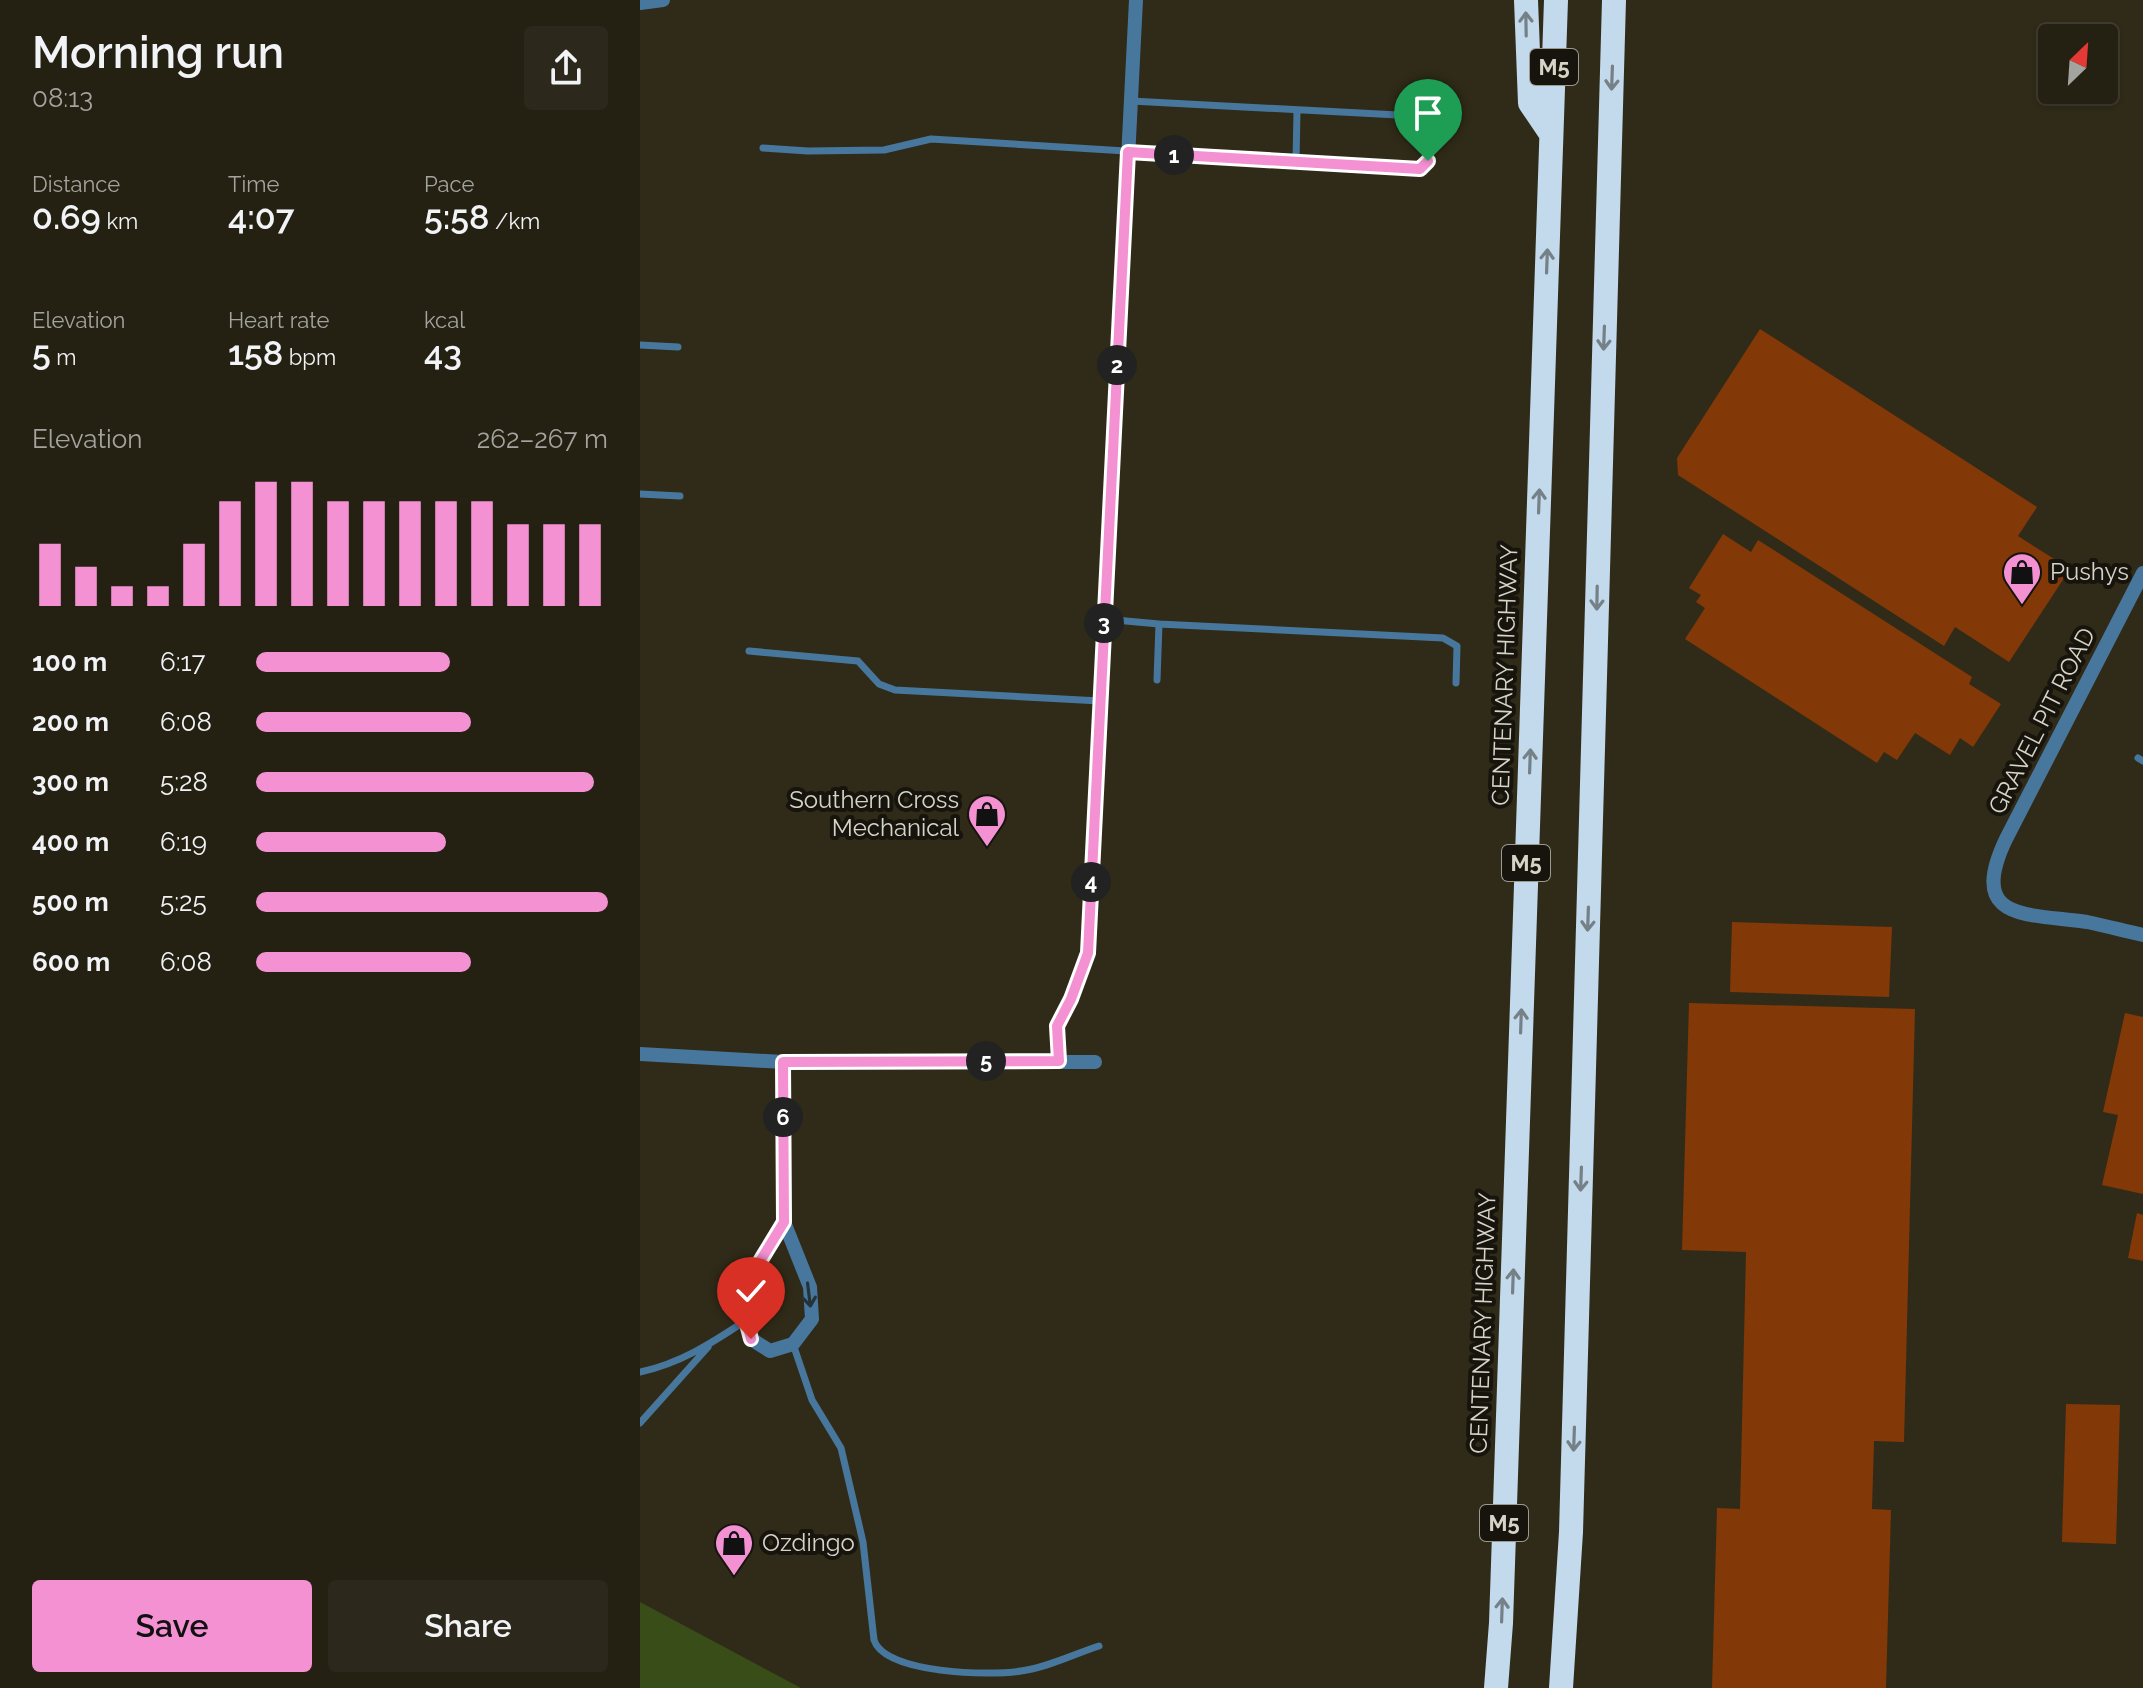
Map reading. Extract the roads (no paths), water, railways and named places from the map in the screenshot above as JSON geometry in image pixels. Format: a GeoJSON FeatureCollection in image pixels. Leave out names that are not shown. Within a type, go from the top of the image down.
{"type":"FeatureCollection","features":[{"type":"Feature","properties":{"kind":"highway"},"geometry":{"type":"LineString","coordinates":[[1526,0],[1530,103],[1551,134]]}},
{"type":"Feature","properties":{"kind":"highway","name":"CENTENARY HIGHWAY"},"geometry":{"type":"LineString","coordinates":[[1496,1688],[1502,1607],[1556,0]]}},
{"type":"Feature","properties":{"kind":"highway","name":"M5"},"geometry":{"type":"LineString","coordinates":[[1561,1688],[1571,1532],[1614,0]]}},
{"type":"Feature","properties":{"kind":"street"},"geometry":{"type":"LineString","coordinates":[[640,3],[663,0]]}},
{"type":"Feature","properties":{"kind":"street"},"geometry":{"type":"LineString","coordinates":[[1059,1061],[1057,1026],[1088,953],[1136,0]]}},
{"type":"Feature","properties":{"kind":"street","name":"GRAVEL PIT ROAD"},"geometry":{"type":"LineString","coordinates":[[2143,573],[1992,872],[1994,892],[2005,905],[2024,916],[2087,922],[2143,935]]}},
{"type":"Feature","properties":{"kind":"street"},"geometry":{"type":"LineString","coordinates":[[640,1054],[783,1062],[1095,1062]]}},
{"type":"Feature","properties":{"kind":"street"},"geometry":{"type":"LineString","coordinates":[[783,1062],[784,1222],[810,1287],[812,1319],[793,1344],[770,1351],[751,1339],[742,1305],[748,1281],[784,1222]]}},
{"type":"Feature","properties":{"kind":"lane"},"geometry":{"type":"LineString","coordinates":[[763,148],[884,150],[931,139],[1420,169],[1428,161],[1428,127],[1417,116],[1131,101]]}},
{"type":"Feature","properties":{"kind":"lane"},"geometry":{"type":"LineString","coordinates":[[1296,162],[1297,110]]}},
{"type":"Feature","properties":{"kind":"lane"},"geometry":{"type":"LineString","coordinates":[[640,345],[678,347]]}},
{"type":"Feature","properties":{"kind":"lane"},"geometry":{"type":"LineString","coordinates":[[640,494],[680,496]]}},
{"type":"Feature","properties":{"kind":"lane"},"geometry":{"type":"LineString","coordinates":[[1104,619],[1443,638],[1457,646],[1456,683]]}},
{"type":"Feature","properties":{"kind":"lane"},"geometry":{"type":"LineString","coordinates":[[1157,680],[1159,624]]}},
{"type":"Feature","properties":{"kind":"lane"},"geometry":{"type":"LineString","coordinates":[[749,651],[858,661],[879,684],[895,690],[1100,701]]}},
{"type":"Feature","properties":{"kind":"lane"},"geometry":{"type":"LineString","coordinates":[[640,1372],[662,1367],[712,1343],[746,1321]]}},
{"type":"Feature","properties":{"kind":"lane"},"geometry":{"type":"LineString","coordinates":[[640,1423],[712,1343]]}},
{"type":"Feature","properties":{"kind":"lane"},"geometry":{"type":"LineString","coordinates":[[793,1344],[812,1400],[841,1448],[863,1542],[874,1640],[882,1653],[907,1664],[945,1671],[1021,1671],[1099,1646]]}},
{"type":"Feature","properties":{"kind":"place","name":"Pushys"},"geometry":{"type":"Point","coordinates":[2022,606]}},
{"type":"Feature","properties":{"kind":"place","name":"Southern Cross Mechanical"},"geometry":{"type":"Point","coordinates":[987,848]}},
{"type":"Feature","properties":{"kind":"place","name":"Ozdingo"},"geometry":{"type":"Point","coordinates":[734,1577]}}]}
